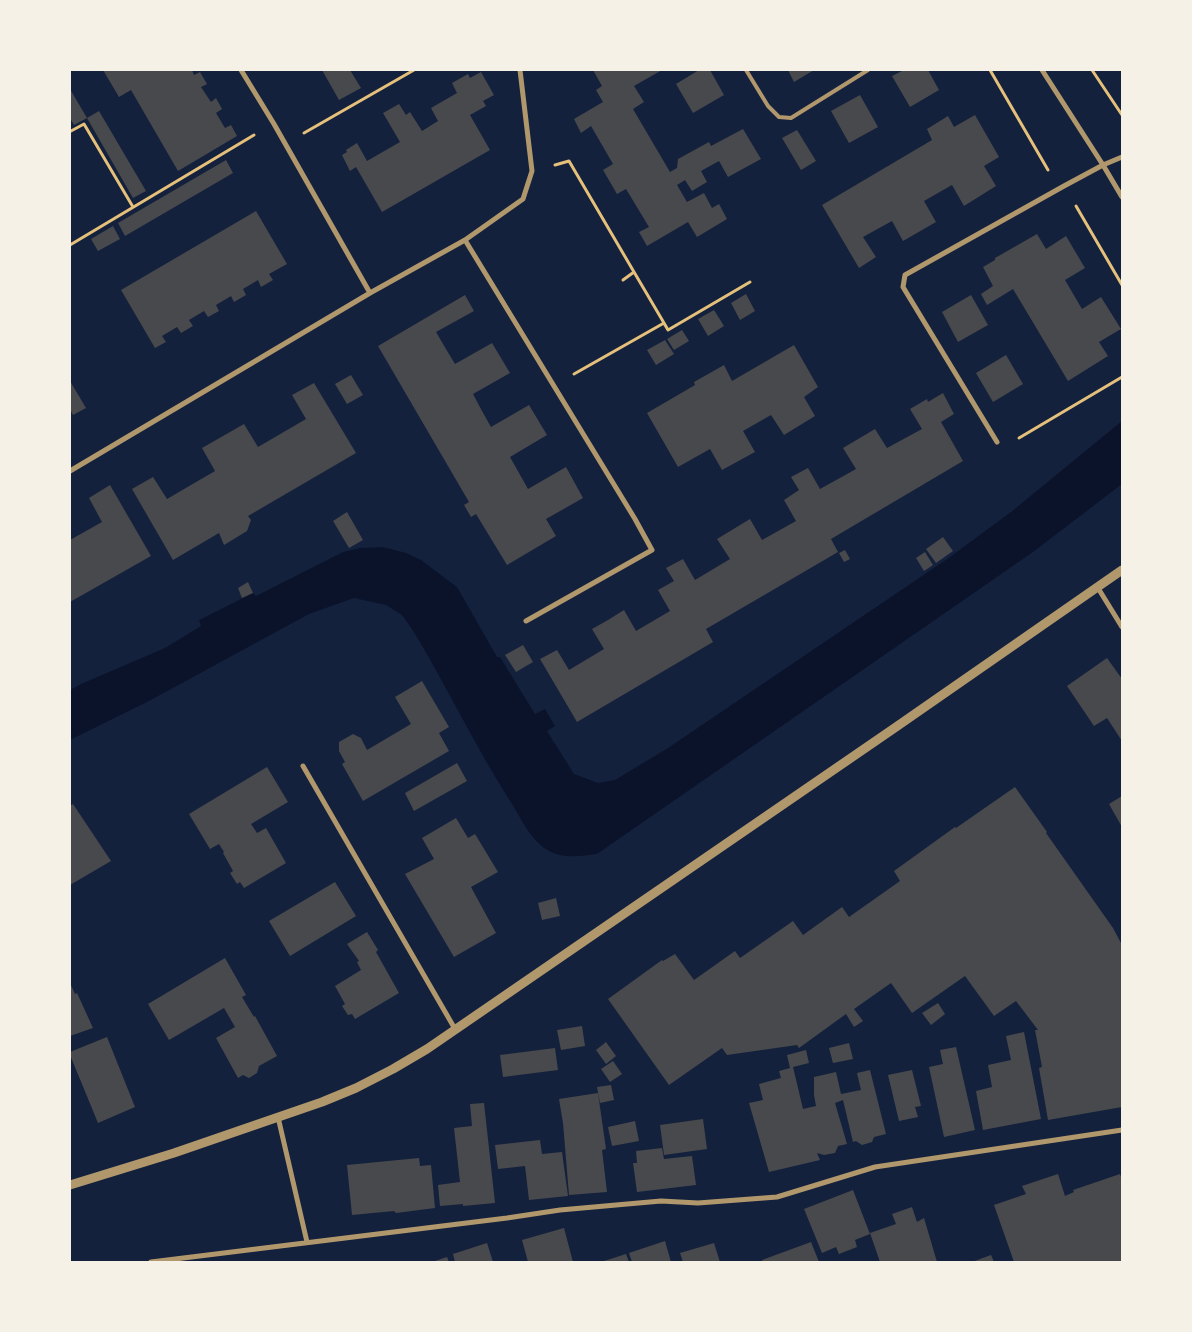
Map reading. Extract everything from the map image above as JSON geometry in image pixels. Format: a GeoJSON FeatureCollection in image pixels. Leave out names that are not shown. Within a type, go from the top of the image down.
{"type":"FeatureCollection","features":[{"type":"Feature","properties":{"kind":"street"},"geometry":{"type":"LineString","coordinates":[[241,70],[274,124],[370,293]]}},
{"type":"Feature","properties":{"kind":"street"},"geometry":{"type":"LineString","coordinates":[[70,471],[370,293],[465,240],[523,199],[532,171],[520,70]]}},
{"type":"Feature","properties":{"kind":"street"},"geometry":{"type":"LineString","coordinates":[[1042,70],[1122,197]]}},
{"type":"Feature","properties":{"kind":"street"},"geometry":{"type":"LineString","coordinates":[[996,442],[903,287],[905,275],[1103,165],[1122,157]]}},
{"type":"Feature","properties":{"kind":"street"},"geometry":{"type":"LineString","coordinates":[[465,240],[652,550],[526,621]]}},
{"type":"Feature","properties":{"kind":"street"},"geometry":{"type":"LineString","coordinates":[[70,1185],[174,1153],[322,1102],[393,1069],[427,1049],[1122,570]]}},
{"type":"Feature","properties":{"kind":"street"},"geometry":{"type":"LineString","coordinates":[[1098,588],[1122,627]]}},
{"type":"Feature","properties":{"kind":"street"},"geometry":{"type":"LineString","coordinates":[[303,766],[455,1029]]}},
{"type":"Feature","properties":{"kind":"street"},"geometry":{"type":"LineString","coordinates":[[278,1117],[307,1242]]}},
{"type":"Feature","properties":{"kind":"street"},"geometry":{"type":"LineString","coordinates":[[151,1262],[560,1210],[661,1201],[698,1203],[777,1197],[875,1166],[1122,1130]]}},
{"type":"Feature","properties":{"kind":"lane"},"geometry":{"type":"LineString","coordinates":[[746,70],[768,106],[779,117],[791,118],[868,70]]}},
{"type":"Feature","properties":{"kind":"path"},"geometry":{"type":"LineString","coordinates":[[285,144],[414,70]]}},
{"type":"Feature","properties":{"kind":"path"},"geometry":{"type":"LineString","coordinates":[[1092,70],[1122,115]]}},
{"type":"Feature","properties":{"kind":"path"},"geometry":{"type":"LineString","coordinates":[[70,130],[71,132],[84,124],[134,207]]}},
{"type":"Feature","properties":{"kind":"path"},"geometry":{"type":"LineString","coordinates":[[70,245],[274,124]]}},
{"type":"Feature","properties":{"kind":"path"},"geometry":{"type":"LineString","coordinates":[[532,171],[569,161],[668,330],[750,282]]}},
{"type":"Feature","properties":{"kind":"path"},"geometry":{"type":"LineString","coordinates":[[623,280],[634,272]]}},
{"type":"Feature","properties":{"kind":"path"},"geometry":{"type":"LineString","coordinates":[[554,386],[664,323]]}},
{"type":"Feature","properties":{"kind":"path"},"geometry":{"type":"LineString","coordinates":[[996,442],[1013,442],[1122,378]]}},
{"type":"Feature","properties":{"kind":"water"},"geometry":{"type":"Polygon","coordinates":[[[1122,421],[1122,484],[1033,552],[597,854],[573,856],[555,854],[537,842],[473,739],[425,651],[402,615],[386,605],[354,598],[309,614],[149,701],[70,740],[70,690],[165,648],[201,626],[199,620],[253,593],[256,596],[343,552],[360,548],[383,547],[406,553],[421,560],[457,587],[497,657],[500,657],[535,714],[545,709],[555,726],[547,731],[574,774],[598,783],[615,780],[668,748],[950,557],[1011,512],[1122,421]]]}},
{"type":"Feature","properties":{"kind":"building"},"geometry":{"type":"Polygon","coordinates":[[[103,70],[192,70],[194,75],[200,72],[207,84],[201,87],[211,102],[216,98],[222,109],[216,113],[225,128],[231,125],[237,136],[178,171],[131,90],[119,97],[103,70]]]}},
{"type":"Feature","properties":{"kind":"building"},"geometry":{"type":"Polygon","coordinates":[[[322,70],[350,70],[361,88],[339,100],[322,70]]]}},
{"type":"Feature","properties":{"kind":"building"},"geometry":{"type":"Polygon","coordinates":[[[593,70],[662,70],[634,86],[644,102],[633,109],[670,172],[677,168],[678,159],[709,142],[711,146],[743,129],[761,159],[728,177],[719,161],[701,171],[707,182],[692,191],[685,180],[677,185],[687,202],[704,193],[712,208],[719,204],[727,219],[697,237],[688,222],[647,246],[639,232],[649,227],[626,189],[617,194],[603,170],[613,164],[591,126],[581,133],[574,119],[603,102],[596,90],[602,86],[593,70]]]}},
{"type":"Feature","properties":{"kind":"building"},"geometry":{"type":"Polygon","coordinates":[[[699,70],[710,70],[724,95],[693,113],[676,84],[699,70]]]}},
{"type":"Feature","properties":{"kind":"building"},"geometry":{"type":"Polygon","coordinates":[[[788,70],[814,70],[794,82],[788,70]]]}},
{"type":"Feature","properties":{"kind":"building"},"geometry":{"type":"Polygon","coordinates":[[[904,70],[928,70],[939,90],[910,107],[892,76],[904,70]]]}},
{"type":"Feature","properties":{"kind":"building"},"geometry":{"type":"Polygon","coordinates":[[[481,72],[494,95],[483,101],[486,106],[470,115],[490,150],[382,212],[356,167],[350,171],[342,155],[357,143],[367,161],[400,142],[383,113],[399,104],[406,115],[410,112],[422,131],[438,121],[431,108],[457,93],[452,83],[468,74],[470,78],[481,72]]]}},
{"type":"Feature","properties":{"kind":"building"},"geometry":{"type":"Polygon","coordinates":[[[70,89],[87,118],[74,125],[70,118],[70,89]]]}},
{"type":"Feature","properties":{"kind":"building"},"geometry":{"type":"Polygon","coordinates":[[[860,95],[878,127],[849,143],[831,111],[860,95]]]}},
{"type":"Feature","properties":{"kind":"building"},"geometry":{"type":"Polygon","coordinates":[[[99,111],[146,191],[133,198],[87,118],[99,111]]]}},
{"type":"Feature","properties":{"kind":"building"},"geometry":{"type":"Polygon","coordinates":[[[975,115],[999,157],[984,166],[996,186],[964,206],[952,185],[924,201],[936,222],[903,241],[892,221],[863,237],[876,257],[859,268],[822,205],[932,140],[927,129],[948,116],[954,127],[975,115]]]}},
{"type":"Feature","properties":{"kind":"building"},"geometry":{"type":"Polygon","coordinates":[[[797,130],[816,161],[801,170],[782,138],[797,130]]]}},
{"type":"Feature","properties":{"kind":"building"},"geometry":{"type":"Polygon","coordinates":[[[226,160],[233,173],[125,236],[118,223],[226,160]]]}},
{"type":"Feature","properties":{"kind":"building"},"geometry":{"type":"Polygon","coordinates":[[[256,211],[287,264],[269,274],[273,280],[261,287],[258,280],[243,289],[246,295],[234,302],[231,296],[216,305],[219,311],[208,317],[204,311],[189,320],[193,326],[181,333],[177,327],[162,336],[166,342],[155,348],[121,290],[256,211]]]}},
{"type":"Feature","properties":{"kind":"building"},"geometry":{"type":"Polygon","coordinates":[[[113,226],[120,239],[98,251],[91,239],[113,226]]]}},
{"type":"Feature","properties":{"kind":"building"},"geometry":{"type":"Polygon","coordinates":[[[1037,234],[1046,249],[1066,236],[1085,268],[1065,280],[1082,309],[1101,297],[1121,329],[1099,342],[1108,356],[1068,381],[1013,289],[987,305],[981,294],[993,286],[983,267],[1037,234]]]}},
{"type":"Feature","properties":{"kind":"building"},"geometry":{"type":"Polygon","coordinates":[[[746,294],[755,311],[740,320],[731,303],[746,294]]]}},
{"type":"Feature","properties":{"kind":"building"},"geometry":{"type":"Polygon","coordinates":[[[465,295],[474,311],[436,332],[455,364],[492,343],[510,373],[473,394],[491,427],[529,405],[547,435],[510,457],[528,489],[566,467],[583,498],[546,519],[556,536],[507,565],[476,514],[471,517],[464,505],[469,502],[378,346],[465,295]]]}},
{"type":"Feature","properties":{"kind":"building"},"geometry":{"type":"Polygon","coordinates":[[[971,295],[988,325],[958,342],[942,312],[971,295]]]}},
{"type":"Feature","properties":{"kind":"building"},"geometry":{"type":"Polygon","coordinates":[[[714,310],[724,326],[708,336],[698,319],[714,310]]]}},
{"type":"Feature","properties":{"kind":"building"},"geometry":{"type":"Polygon","coordinates":[[[682,330],[689,341],[674,350],[667,339],[682,330]]]}},
{"type":"Feature","properties":{"kind":"building"},"geometry":{"type":"Polygon","coordinates":[[[665,340],[674,354],[656,365],[647,350],[665,340]]]}},
{"type":"Feature","properties":{"kind":"building"},"geometry":{"type":"Polygon","coordinates":[[[794,345],[818,387],[804,397],[815,416],[784,435],[771,415],[743,431],[755,452],[722,470],[710,449],[678,467],[647,413],[695,385],[694,382],[724,365],[732,381],[794,345]]]}},
{"type":"Feature","properties":{"kind":"building"},"geometry":{"type":"Polygon","coordinates":[[[1006,355],[1023,384],[993,402],[976,373],[1006,355]]]}},
{"type":"Feature","properties":{"kind":"building"},"geometry":{"type":"Polygon","coordinates":[[[351,375],[363,395],[347,404],[335,384],[351,375]]]}},
{"type":"Feature","properties":{"kind":"building"},"geometry":{"type":"Polygon","coordinates":[[[70,381],[86,408],[73,415],[70,409],[70,381]]]}},
{"type":"Feature","properties":{"kind":"building"},"geometry":{"type":"Polygon","coordinates":[[[314,383],[356,453],[248,516],[251,520],[247,531],[224,545],[219,533],[173,560],[132,489],[153,477],[167,499],[215,471],[202,448],[244,424],[258,447],[306,419],[292,395],[314,383]]]}},
{"type":"Feature","properties":{"kind":"building"},"geometry":{"type":"Polygon","coordinates":[[[943,393],[954,414],[941,422],[963,461],[831,539],[838,552],[706,629],[713,642],[577,722],[540,659],[557,650],[569,670],[604,649],[592,629],[624,610],[636,631],[670,611],[658,590],[674,581],[666,568],[683,559],[695,580],[730,559],[717,539],[750,519],[762,540],[796,521],[784,500],[799,490],[791,477],[808,468],[820,489],[856,469],[843,448],[875,429],[887,448],[922,429],[910,409],[927,399],[928,402],[943,393]]]}},
{"type":"Feature","properties":{"kind":"building"},"geometry":{"type":"Polygon","coordinates":[[[110,485],[151,556],[70,602],[70,540],[102,522],[89,498],[110,485]]]}},
{"type":"Feature","properties":{"kind":"building"},"geometry":{"type":"Polygon","coordinates":[[[347,512],[363,540],[349,548],[333,521],[347,512]]]}},
{"type":"Feature","properties":{"kind":"building"},"geometry":{"type":"Polygon","coordinates":[[[943,537],[953,551],[936,563],[926,549],[943,537]]]}},
{"type":"Feature","properties":{"kind":"building"},"geometry":{"type":"Polygon","coordinates":[[[845,550],[850,559],[844,562],[839,553],[845,550]]]}},
{"type":"Feature","properties":{"kind":"building"},"geometry":{"type":"Polygon","coordinates":[[[925,552],[933,565],[924,571],[916,558],[925,552]]]}},
{"type":"Feature","properties":{"kind":"building"},"geometry":{"type":"Polygon","coordinates":[[[248,582],[253,593],[242,598],[238,588],[248,582]]]}},
{"type":"Feature","properties":{"kind":"building"},"geometry":{"type":"Polygon","coordinates":[[[523,645],[533,662],[516,672],[505,655],[523,645]]]}},
{"type":"Feature","properties":{"kind":"building"},"geometry":{"type":"Polygon","coordinates":[[[1107,658],[1122,679],[1122,741],[1107,718],[1094,726],[1067,686],[1107,658]]]}},
{"type":"Feature","properties":{"kind":"building"},"geometry":{"type":"Polygon","coordinates":[[[422,681],[449,727],[439,733],[449,751],[363,801],[342,764],[345,762],[339,751],[339,742],[353,734],[361,738],[367,750],[411,724],[395,697],[422,681]]]}},
{"type":"Feature","properties":{"kind":"building"},"geometry":{"type":"Polygon","coordinates":[[[457,763],[467,781],[414,811],[405,793],[457,763]]]}},
{"type":"Feature","properties":{"kind":"building"},"geometry":{"type":"Polygon","coordinates":[[[267,767],[288,802],[251,824],[257,833],[266,828],[286,863],[244,888],[240,882],[237,884],[230,873],[233,871],[219,844],[210,849],[189,814],[267,767]]]}},
{"type":"Feature","properties":{"kind":"building"},"geometry":{"type":"Polygon","coordinates":[[[1015,787],[1113,928],[1122,945],[1122,1107],[1048,1120],[1039,1068],[1042,1067],[1035,1030],[1038,1030],[1016,1001],[994,1016],[965,976],[912,1013],[891,983],[854,1009],[863,1021],[854,1027],[846,1014],[799,1048],[797,1045],[727,1055],[722,1048],[669,1085],[608,999],[662,960],[675,954],[694,980],[735,951],[740,958],[793,921],[803,935],[842,907],[849,917],[900,881],[894,871],[1015,787]]]}},
{"type":"Feature","properties":{"kind":"building"},"geometry":{"type":"Polygon","coordinates":[[[1122,796],[1122,827],[1109,804],[1122,796]]]}},
{"type":"Feature","properties":{"kind":"building"},"geometry":{"type":"Polygon","coordinates":[[[73,804],[111,861],[70,885],[70,806],[73,804]]]}},
{"type":"Feature","properties":{"kind":"building"},"geometry":{"type":"Polygon","coordinates":[[[456,818],[468,838],[475,834],[498,872],[471,887],[496,933],[454,957],[405,874],[434,859],[422,838],[456,818]]]}},
{"type":"Feature","properties":{"kind":"building"},"geometry":{"type":"Polygon","coordinates":[[[335,882],[356,916],[290,956],[269,921],[335,882]]]}},
{"type":"Feature","properties":{"kind":"building"},"geometry":{"type":"Polygon","coordinates":[[[556,898],[560,916],[542,920],[538,903],[556,898]]]}},
{"type":"Feature","properties":{"kind":"building"},"geometry":{"type":"Polygon","coordinates":[[[367,932],[399,993],[355,1019],[352,1014],[348,1015],[342,1006],[345,1004],[335,986],[361,970],[357,962],[359,961],[347,944],[367,932]]]}},
{"type":"Feature","properties":{"kind":"building"},"geometry":{"type":"Polygon","coordinates":[[[225,958],[246,995],[242,997],[277,1056],[259,1066],[257,1073],[249,1078],[243,1075],[238,1078],[216,1038],[235,1027],[224,1008],[169,1040],[148,1004],[225,958]]]}},
{"type":"Feature","properties":{"kind":"building"},"geometry":{"type":"Polygon","coordinates":[[[70,983],[75,994],[77,993],[93,1028],[70,1036],[70,983]]]}},
{"type":"Feature","properties":{"kind":"building"},"geometry":{"type":"Polygon","coordinates":[[[938,1003],[945,1014],[931,1025],[922,1013],[938,1003]]]}},
{"type":"Feature","properties":{"kind":"building"},"geometry":{"type":"Polygon","coordinates":[[[582,1026],[585,1046],[561,1050],[557,1030],[582,1026]]]}},
{"type":"Feature","properties":{"kind":"building"},"geometry":{"type":"Polygon","coordinates":[[[1024,1032],[1041,1119],[983,1130],[976,1091],[992,1087],[988,1065],[1011,1060],[1006,1036],[1024,1032]]]}},
{"type":"Feature","properties":{"kind":"building"},"geometry":{"type":"Polygon","coordinates":[[[107,1037],[135,1107],[98,1123],[70,1052],[107,1037]]]}},
{"type":"Feature","properties":{"kind":"building"},"geometry":{"type":"Polygon","coordinates":[[[606,1042],[616,1056],[606,1064],[596,1050],[606,1042]]]}},
{"type":"Feature","properties":{"kind":"building"},"geometry":{"type":"Polygon","coordinates":[[[849,1043],[853,1059],[833,1063],[829,1048],[849,1043]]]}},
{"type":"Feature","properties":{"kind":"building"},"geometry":{"type":"Polygon","coordinates":[[[956,1047],[975,1130],[944,1137],[929,1067],[943,1064],[940,1050],[956,1047]]]}},
{"type":"Feature","properties":{"kind":"building"},"geometry":{"type":"Polygon","coordinates":[[[555,1048],[558,1070],[503,1077],[500,1055],[555,1048]]]}},
{"type":"Feature","properties":{"kind":"building"},"geometry":{"type":"Polygon","coordinates":[[[806,1050],[809,1063],[793,1067],[803,1109],[816,1106],[814,1077],[836,1072],[841,1094],[861,1090],[857,1073],[870,1070],[886,1134],[874,1137],[872,1142],[862,1145],[856,1141],[853,1142],[843,1100],[835,1103],[847,1144],[838,1146],[835,1153],[824,1155],[817,1153],[820,1160],[769,1172],[749,1103],[763,1100],[759,1084],[781,1078],[779,1071],[790,1068],[787,1055],[806,1050]]]}},
{"type":"Feature","properties":{"kind":"building"},"geometry":{"type":"Polygon","coordinates":[[[613,1061],[622,1074],[610,1082],[601,1069],[613,1061]]]}},
{"type":"Feature","properties":{"kind":"building"},"geometry":{"type":"Polygon","coordinates":[[[912,1070],[921,1106],[915,1107],[918,1117],[899,1121],[888,1075],[912,1070]]]}},
{"type":"Feature","properties":{"kind":"building"},"geometry":{"type":"Polygon","coordinates":[[[611,1085],[614,1100],[600,1103],[597,1087],[611,1085]]]}},
{"type":"Feature","properties":{"kind":"building"},"geometry":{"type":"Polygon","coordinates":[[[598,1093],[606,1149],[602,1150],[607,1192],[569,1195],[559,1099],[598,1093]]]}},
{"type":"Feature","properties":{"kind":"building"},"geometry":{"type":"Polygon","coordinates":[[[484,1103],[495,1203],[440,1206],[438,1185],[460,1182],[454,1128],[472,1126],[470,1104],[484,1103]]]}},
{"type":"Feature","properties":{"kind":"building"},"geometry":{"type":"Polygon","coordinates":[[[703,1119],[707,1149],[664,1155],[660,1125],[703,1119]]]}},
{"type":"Feature","properties":{"kind":"building"},"geometry":{"type":"Polygon","coordinates":[[[635,1121],[639,1141],[612,1146],[608,1127],[635,1121]]]}},
{"type":"Feature","properties":{"kind":"building"},"geometry":{"type":"Polygon","coordinates":[[[540,1140],[542,1154],[562,1152],[568,1196],[529,1200],[525,1166],[498,1169],[495,1145],[540,1140]]]}},
{"type":"Feature","properties":{"kind":"building"},"geometry":{"type":"Polygon","coordinates":[[[662,1148],[664,1159],[692,1156],[696,1185],[637,1192],[633,1163],[637,1163],[636,1151],[662,1148]]]}},
{"type":"Feature","properties":{"kind":"building"},"geometry":{"type":"Polygon","coordinates":[[[419,1158],[420,1166],[431,1165],[435,1208],[396,1213],[394,1211],[352,1215],[347,1165],[419,1158]]]}},
{"type":"Feature","properties":{"kind":"building"},"geometry":{"type":"Polygon","coordinates":[[[1058,1174],[1065,1196],[1074,1192],[1073,1190],[1120,1174],[1122,1180],[1122,1262],[1014,1262],[994,1205],[1026,1194],[1022,1186],[1058,1174]]]}},
{"type":"Feature","properties":{"kind":"building"},"geometry":{"type":"Polygon","coordinates":[[[853,1190],[870,1234],[855,1240],[857,1247],[839,1254],[836,1247],[822,1253],[804,1209],[853,1190]]]}},
{"type":"Feature","properties":{"kind":"building"},"geometry":{"type":"Polygon","coordinates":[[[912,1207],[917,1222],[924,1218],[937,1262],[880,1262],[870,1233],[896,1224],[892,1214],[912,1207]]]}},
{"type":"Feature","properties":{"kind":"building"},"geometry":{"type":"Polygon","coordinates":[[[564,1228],[573,1262],[528,1262],[522,1240],[564,1228]]]}},
{"type":"Feature","properties":{"kind":"building"},"geometry":{"type":"Polygon","coordinates":[[[665,1241],[671,1262],[632,1262],[629,1253],[665,1241]]]}},
{"type":"Feature","properties":{"kind":"building"},"geometry":{"type":"Polygon","coordinates":[[[811,1242],[819,1262],[763,1262],[762,1260],[811,1242]]]}},
{"type":"Feature","properties":{"kind":"building"},"geometry":{"type":"Polygon","coordinates":[[[487,1243],[493,1262],[455,1262],[453,1254],[487,1243]]]}},
{"type":"Feature","properties":{"kind":"building"},"geometry":{"type":"Polygon","coordinates":[[[714,1243],[720,1262],[683,1262],[680,1253],[714,1243]]]}},
{"type":"Feature","properties":{"kind":"building"},"geometry":{"type":"Polygon","coordinates":[[[626,1254],[629,1262],[601,1262],[626,1254]]]}},
{"type":"Feature","properties":{"kind":"building"},"geometry":{"type":"Polygon","coordinates":[[[991,1255],[994,1262],[972,1262],[991,1255]]]}},
{"type":"Feature","properties":{"kind":"building"},"geometry":{"type":"Polygon","coordinates":[[[447,1257],[449,1262],[432,1262],[447,1257]]]}}]}
